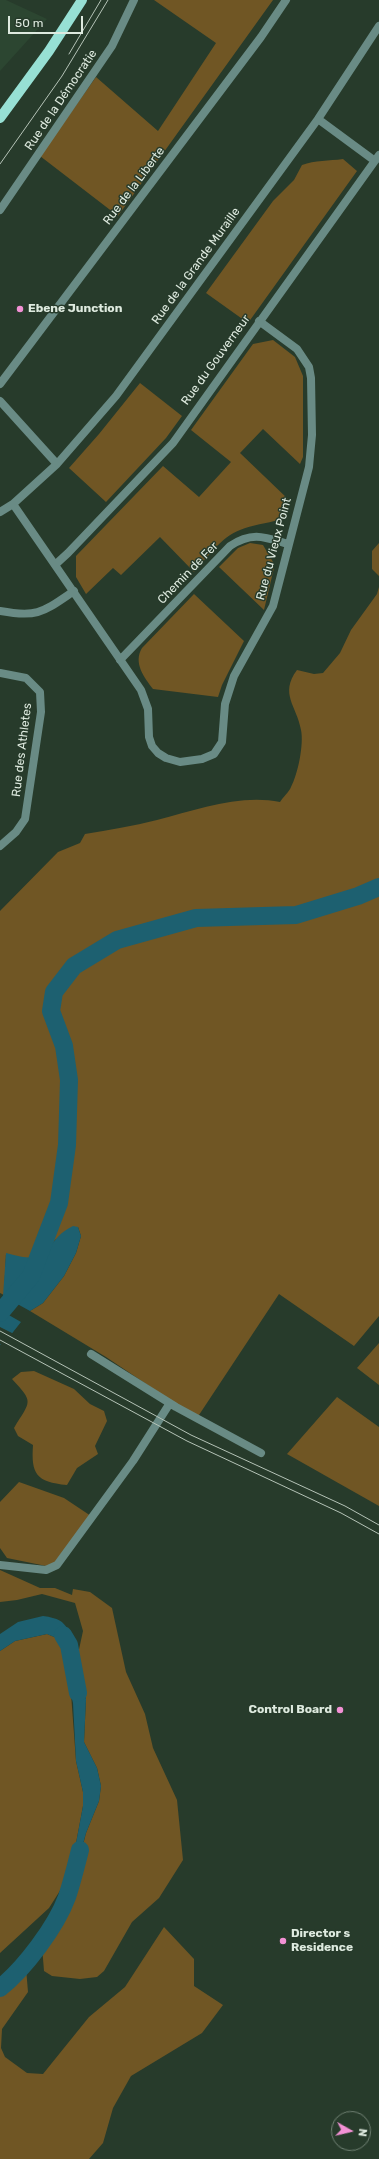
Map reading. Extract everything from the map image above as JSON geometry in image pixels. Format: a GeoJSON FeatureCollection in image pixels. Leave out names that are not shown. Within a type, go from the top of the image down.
{"type":"FeatureCollection","features":[{"type":"Feature","properties":{"kind":"main road"},"geometry":{"type":"LineString","coordinates":[[0,118],[28,80],[82,0]]}},
{"type":"Feature","properties":{"kind":"main road"},"geometry":{"type":"LineString","coordinates":[[0,111],[28,80]]}},
{"type":"Feature","properties":{"kind":"street","name":"Rue de la Démocratie"},"geometry":{"type":"LineString","coordinates":[[0,210],[112,46],[134,0]]}},
{"type":"Feature","properties":{"kind":"street","name":"Rue de la Liberte"},"geometry":{"type":"LineString","coordinates":[[0,384],[261,37],[286,0]]}},
{"type":"Feature","properties":{"kind":"street","name":"Rue de la Grande Muraille"},"geometry":{"type":"LineString","coordinates":[[0,512],[14,504],[56,464],[116,396],[318,119],[379,26]]}},
{"type":"Feature","properties":{"kind":"street"},"geometry":{"type":"LineString","coordinates":[[318,119],[377,158]]}},
{"type":"Feature","properties":{"kind":"street","name":"Rue du Gouverneur"},"geometry":{"type":"LineString","coordinates":[[56,564],[172,443],[377,158]]}},
{"type":"Feature","properties":{"kind":"street","name":"Rue du Vieux Point"},"geometry":{"type":"LineString","coordinates":[[14,504],[56,564],[145,698],[148,709],[152,746],[158,753],[166,758],[180,762],[202,759],[214,754],[222,742],[226,704],[229,689],[234,676],[272,606],[311,454],[311,378],[309,367],[297,349],[259,321]]}},
{"type":"Feature","properties":{"kind":"street"},"geometry":{"type":"LineString","coordinates":[[0,401],[56,464]]}},
{"type":"Feature","properties":{"kind":"street","name":"Chemin de Fer"},"geometry":{"type":"LineString","coordinates":[[120,660],[235,542],[240,539],[256,536],[288,544]]}},
{"type":"Feature","properties":{"kind":"street"},"geometry":{"type":"LineString","coordinates":[[0,611],[27,615],[42,612],[74,591]]}},
{"type":"Feature","properties":{"kind":"street","name":"Rue des Athletes"},"geometry":{"type":"LineString","coordinates":[[0,673],[26,678],[40,692],[41,712],[25,819],[16,832],[0,846]]}},
{"type":"Feature","properties":{"kind":"street"},"geometry":{"type":"LineString","coordinates":[[90,1354],[170,1403],[261,1453]]}},
{"type":"Feature","properties":{"kind":"street"},"geometry":{"type":"LineString","coordinates":[[0,1565],[46,1570],[57,1566],[133,1461],[170,1403]]}},
{"type":"Feature","properties":{"kind":"shaded area"},"geometry":{"type":"Polygon","coordinates":[[[0,0],[6,0],[47,19],[0,71],[0,0]]]}},
{"type":"Feature","properties":{"kind":"shaded area"},"geometry":{"type":"Polygon","coordinates":[[[154,0],[273,0],[118,216],[40,156],[96,77],[158,131],[216,43],[154,0]]]}},
{"type":"Feature","properties":{"kind":"shaded area"},"geometry":{"type":"Polygon","coordinates":[[[343,159],[357,171],[248,323],[206,293],[273,201],[294,180],[302,165],[317,161],[343,159]]]}},
{"type":"Feature","properties":{"kind":"shaded area"},"geometry":{"type":"Polygon","coordinates":[[[273,340],[295,357],[303,376],[303,457],[300,464],[263,429],[240,453],[289,500],[285,516],[279,520],[249,527],[233,533],[215,548],[194,572],[160,537],[121,575],[113,568],[86,594],[76,577],[76,556],[163,466],[199,497],[231,462],[191,430],[253,344],[273,340]]]}},
{"type":"Feature","properties":{"kind":"shaded area"},"geometry":{"type":"Polygon","coordinates":[[[140,383],[182,416],[166,438],[106,502],[69,468],[99,434],[140,383]]]}},
{"type":"Feature","properties":{"kind":"shaded area"},"geometry":{"type":"Polygon","coordinates":[[[250,543],[263,545],[273,562],[274,568],[264,610],[219,567],[238,548],[250,543]]]}},
{"type":"Feature","properties":{"kind":"shaded area"},"geometry":{"type":"Polygon","coordinates":[[[379,543],[379,576],[372,569],[372,551],[379,543]]]}},
{"type":"Feature","properties":{"kind":"shaded area"},"geometry":{"type":"Polygon","coordinates":[[[379,587],[379,1316],[354,1346],[279,1294],[197,1418],[106,1357],[30,1311],[43,1303],[64,1276],[76,1253],[81,1236],[78,1227],[55,1240],[48,1252],[36,1258],[23,1258],[6,1254],[4,1295],[0,1293],[0,911],[58,852],[80,843],[85,834],[157,820],[218,804],[249,800],[280,802],[289,791],[294,781],[302,743],[299,722],[289,693],[289,686],[292,678],[297,670],[314,674],[323,673],[340,653],[351,630],[377,594],[379,587]]]}},
{"type":"Feature","properties":{"kind":"shaded area"},"geometry":{"type":"Polygon","coordinates":[[[194,594],[244,641],[222,685],[218,697],[153,689],[143,675],[139,664],[142,648],[194,594]]]}},
{"type":"Feature","properties":{"kind":"shaded area"},"geometry":{"type":"Polygon","coordinates":[[[379,1343],[379,1385],[357,1368],[379,1343]]]}},
{"type":"Feature","properties":{"kind":"shaded area"},"geometry":{"type":"Polygon","coordinates":[[[34,1371],[74,1389],[90,1404],[104,1411],[107,1421],[95,1446],[98,1454],[77,1468],[67,1485],[48,1482],[38,1475],[33,1463],[33,1445],[18,1436],[14,1428],[27,1407],[28,1402],[24,1393],[12,1379],[21,1372],[34,1371]]]}},
{"type":"Feature","properties":{"kind":"shaded area"},"geometry":{"type":"Polygon","coordinates":[[[337,1397],[379,1427],[379,1506],[287,1454],[337,1397]]]}},
{"type":"Feature","properties":{"kind":"shaded area"},"geometry":{"type":"Polygon","coordinates":[[[19,1482],[64,1498],[91,1516],[51,1567],[7,1558],[0,1548],[0,1502],[19,1482]]]}},
{"type":"Feature","properties":{"kind":"shaded area"},"geometry":{"type":"Polygon","coordinates":[[[0,1570],[40,1588],[55,1588],[72,1595],[73,1589],[90,1592],[112,1608],[126,1672],[145,1714],[153,1748],[177,1800],[183,1860],[159,1898],[132,1922],[104,1971],[97,1977],[80,1979],[52,1976],[44,1971],[42,1946],[68,1905],[86,1833],[99,1801],[101,1786],[97,1768],[84,1742],[86,1699],[75,1668],[83,1631],[75,1603],[42,1594],[17,1600],[0,1602],[0,1570]]]}},
{"type":"Feature","properties":{"kind":"shaded area"},"geometry":{"type":"Polygon","coordinates":[[[47,1634],[59,1639],[65,1655],[70,1680],[76,1761],[83,1792],[83,1806],[70,1875],[49,1908],[0,1953],[0,1651],[15,1641],[47,1634]]]}},
{"type":"Feature","properties":{"kind":"shaded area"},"geometry":{"type":"Polygon","coordinates":[[[164,1927],[194,1959],[194,1986],[223,2005],[202,2033],[131,2076],[113,2108],[103,2143],[89,2159],[0,2159],[0,1984],[9,1969],[26,1968],[28,1992],[2,2029],[1,2048],[5,2057],[27,2073],[43,2074],[89,2017],[125,1987],[164,1927]]]}},
{"type":"Feature","properties":{"kind":"water"},"geometry":{"type":"Polygon","coordinates":[[[73,1226],[78,1227],[81,1236],[76,1253],[64,1276],[43,1303],[30,1311],[3,1296],[6,1253],[22,1257],[34,1257],[41,1255],[47,1251],[63,1232],[73,1226]]]}},
{"type":"Feature","properties":{"kind":"water"},"geometry":{"type":"Polygon","coordinates":[[[0,1310],[21,1322],[6,1341],[0,1345],[0,1310]]]}},
{"type":"Feature","properties":{"kind":"water"},"geometry":{"type":"Polygon","coordinates":[[[43,1616],[60,1620],[64,1624],[76,1652],[74,1656],[69,1657],[61,1648],[59,1639],[47,1634],[15,1641],[0,1651],[0,1634],[18,1622],[43,1616]]]}},
{"type":"Feature","properties":{"kind":"water"},"geometry":{"type":"Polygon","coordinates":[[[75,1668],[86,1699],[84,1742],[97,1768],[101,1786],[99,1801],[86,1833],[75,1873],[70,1875],[83,1806],[83,1792],[76,1761],[73,1703],[70,1690],[75,1668]]]}},
{"type":"Feature","properties":{"kind":"pier"},"geometry":{"type":"Polygon","coordinates":[[[0,1327],[14,1334],[3,1345],[0,1344],[0,1327]]]}},
{"type":"Feature","properties":{"kind":"waterway"},"geometry":{"type":"LineString","coordinates":[[0,1313],[31,1276],[59,1203],[67,1145],[69,1080],[64,1046],[51,1011],[54,992],[74,966],[117,940],[196,918],[296,915],[358,896],[379,887]]}},
{"type":"Feature","properties":{"kind":"waterway"},"geometry":{"type":"LineString","coordinates":[[63,1635],[69,1645],[78,1693]]}},
{"type":"Feature","properties":{"kind":"waterway"},"geometry":{"type":"LineString","coordinates":[[0,1988],[29,1959],[47,1934],[62,1909],[67,1897],[80,1850]]}},
{"type":"Feature","properties":{"kind":"tram line"},"geometry":{"type":"LineString","coordinates":[[69,54],[101,0]]}},
{"type":"Feature","properties":{"kind":"tram line"},"geometry":{"type":"LineString","coordinates":[[0,164],[62,76],[108,0]]}},
{"type":"Feature","properties":{"kind":"tram line"},"geometry":{"type":"LineString","coordinates":[[0,1331],[191,1435],[345,1506],[379,1525]]}},
{"type":"Feature","properties":{"kind":"tram line"},"geometry":{"type":"LineString","coordinates":[[0,1340],[187,1441],[341,1513],[379,1534]]}},
{"type":"Feature","properties":{"kind":"place","name":"Ebene Junction"},"geometry":{"type":"Point","coordinates":[20,309]}},
{"type":"Feature","properties":{"kind":"place","name":"Control Board"},"geometry":{"type":"Point","coordinates":[340,1710]}},
{"type":"Feature","properties":{"kind":"place","name":"Director s Residence"},"geometry":{"type":"Point","coordinates":[283,1941]}}]}
